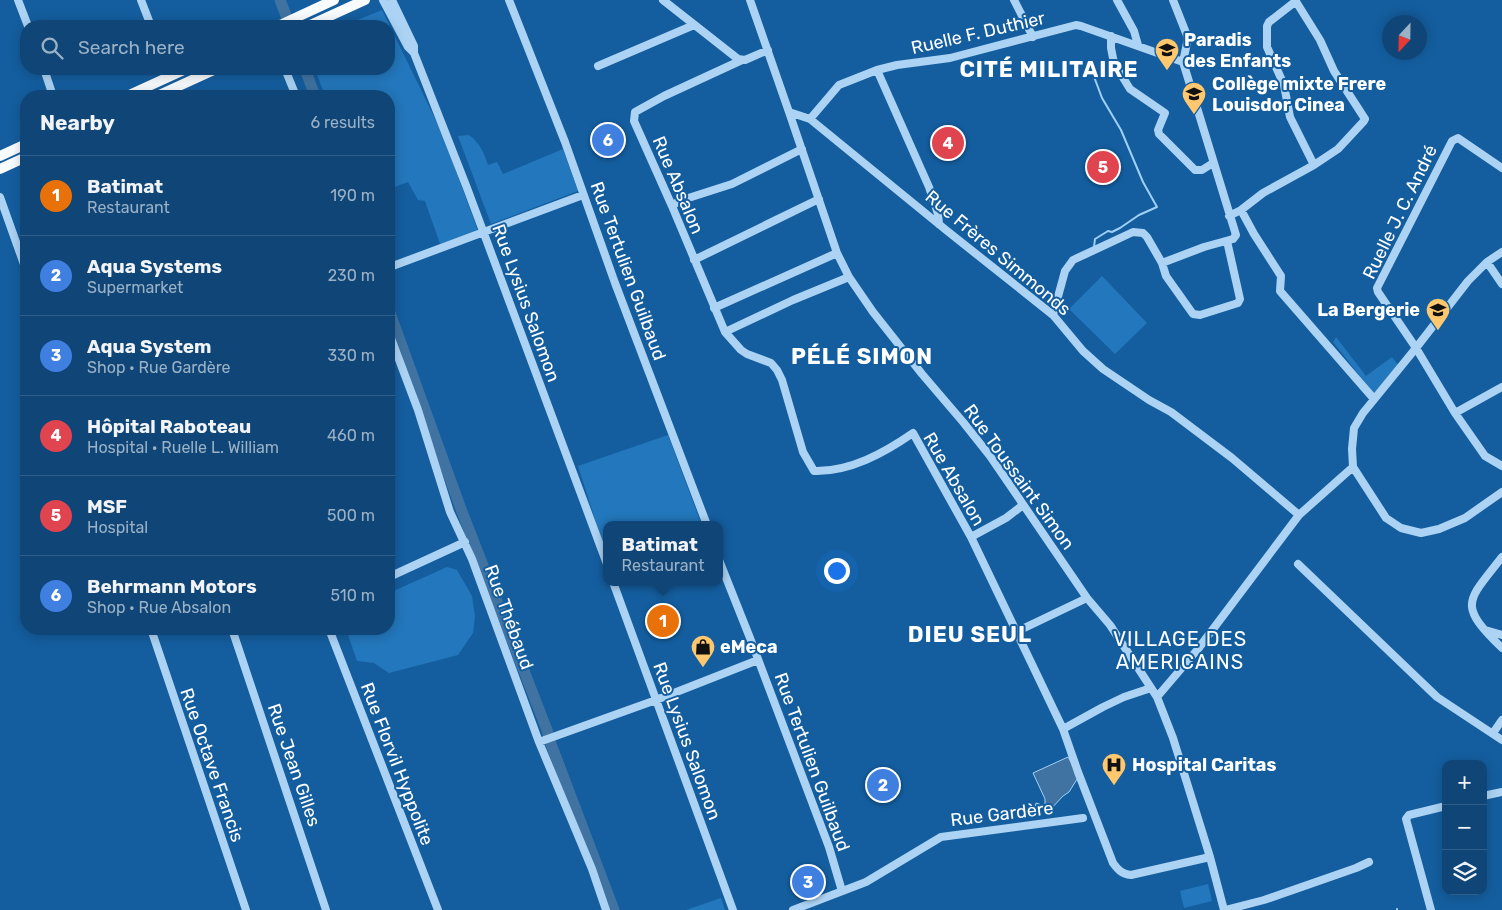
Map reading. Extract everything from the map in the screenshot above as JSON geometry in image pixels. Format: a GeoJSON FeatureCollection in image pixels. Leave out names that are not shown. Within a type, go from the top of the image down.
{"type":"FeatureCollection","features":[{"type":"Feature","properties":{"kind":"main road"},"geometry":{"type":"LineString","coordinates":[[292,20],[334,0]]}},
{"type":"Feature","properties":{"kind":"main road"},"geometry":{"type":"LineString","coordinates":[[321,20],[365,0]]}},
{"type":"Feature","properties":{"kind":"main road"},"geometry":{"type":"LineString","coordinates":[[137,90],[164,75]]}},
{"type":"Feature","properties":{"kind":"main road"},"geometry":{"type":"LineString","coordinates":[[170,90],[203,75]]}},
{"type":"Feature","properties":{"kind":"main road"},"geometry":{"type":"LineString","coordinates":[[0,156],[20,147]]}},
{"type":"Feature","properties":{"kind":"main road"},"geometry":{"type":"LineString","coordinates":[[0,169],[20,160]]}},
{"type":"Feature","properties":{"kind":"street"},"geometry":{"type":"LineString","coordinates":[[18,0],[26,20]]}},
{"type":"Feature","properties":{"kind":"street"},"geometry":{"type":"LineString","coordinates":[[141,0],[149,20]]}},
{"type":"Feature","properties":{"kind":"street","name":"Rue Lysius Salomon"},"geometry":{"type":"LineString","coordinates":[[383,0],[394,20]]}},
{"type":"Feature","properties":{"kind":"street","name":"Rue Lysius Salomon"},"geometry":{"type":"LineString","coordinates":[[392,0],[414,46],[414,53],[484,232],[603,553]]}},
{"type":"Feature","properties":{"kind":"street","name":"Rue Tertulien Guilbaud"},"geometry":{"type":"LineString","coordinates":[[509,0],[565,142],[615,283],[705,521]]}},
{"type":"Feature","properties":{"kind":"street"},"geometry":{"type":"LineString","coordinates":[[664,0],[735,57],[742,60],[768,50]]}},
{"type":"Feature","properties":{"kind":"street"},"geometry":{"type":"LineString","coordinates":[[750,0],[788,112]]}},
{"type":"Feature","properties":{"kind":"street"},"geometry":{"type":"LineString","coordinates":[[1014,0],[1034,36]]}},
{"type":"Feature","properties":{"kind":"street"},"geometry":{"type":"LineString","coordinates":[[1117,0],[1134,31],[1138,45]]}},
{"type":"Feature","properties":{"kind":"street"},"geometry":{"type":"LineString","coordinates":[[1162,263],[1204,247],[1233,239],[1236,235],[1182,62],[1188,38],[1173,0]]}},
{"type":"Feature","properties":{"kind":"street"},"geometry":{"type":"LineString","coordinates":[[1229,216],[1241,210],[1262,193],[1314,164],[1338,148],[1365,118],[1334,71],[1320,40],[1295,1],[1269,22],[1266,44],[1284,86],[1290,118],[1314,164]]}},
{"type":"Feature","properties":{"kind":"street","name":"Rue Lysius Salomon"},"geometry":{"type":"LineString","coordinates":[[395,23],[408,47],[414,53]]}},
{"type":"Feature","properties":{"kind":"street"},"geometry":{"type":"LineString","coordinates":[[598,66],[694,25]]}},
{"type":"Feature","properties":{"kind":"street","name":"Ruelle F. Duthier"},"geometry":{"type":"LineString","coordinates":[[810,119],[839,85],[877,70],[897,65],[950,58],[1076,25],[1138,45],[1182,62]]}},
{"type":"Feature","properties":{"kind":"street"},"geometry":{"type":"LineString","coordinates":[[1111,36],[1110,48],[1114,63],[1130,89],[1166,113],[1158,130],[1159,134],[1195,170],[1202,170],[1213,164]]}},
{"type":"Feature","properties":{"kind":"street","name":"Rue Absalon"},"geometry":{"type":"LineString","coordinates":[[742,60],[664,96],[635,112],[634,121],[725,332],[741,350],[771,363],[777,370],[782,380],[803,452],[814,471],[825,471],[857,464],[896,445],[913,433],[971,537],[1063,729],[1078,772],[1118,870],[1123,874],[1131,876],[1210,857]]}},
{"type":"Feature","properties":{"kind":"street"},"geometry":{"type":"LineString","coordinates":[[877,70],[929,187],[938,214],[939,224]]}},
{"type":"Feature","properties":{"kind":"street"},"geometry":{"type":"LineString","coordinates":[[46,75],[51,90]]}},
{"type":"Feature","properties":{"kind":"street"},"geometry":{"type":"LineString","coordinates":[[287,75],[294,90]]}},
{"type":"Feature","properties":{"kind":"street","name":"Rue Frères Simmonds"},"geometry":{"type":"LineString","coordinates":[[788,112],[810,119],[1053,315],[1083,351],[1103,369],[1149,400],[1171,412],[1232,458],[1299,515]]}},
{"type":"Feature","properties":{"kind":"street","name":"Rue Toussaint Simon"},"geometry":{"type":"LineString","coordinates":[[788,112],[838,254],[849,276],[873,312],[990,456],[1087,598],[1110,625],[1157,697],[1173,738],[1225,910]]}},
{"type":"Feature","properties":{"kind":"street","name":"Ruelle J. C. André"},"geometry":{"type":"LineString","coordinates":[[1416,348],[1377,288],[1452,141],[1458,138],[1502,168]]}},
{"type":"Feature","properties":{"kind":"street"},"geometry":{"type":"LineString","coordinates":[[672,206],[680,201],[732,184],[802,150]]}},
{"type":"Feature","properties":{"kind":"street"},"geometry":{"type":"LineString","coordinates":[[395,265],[583,195]]}},
{"type":"Feature","properties":{"kind":"street"},"geometry":{"type":"LineString","coordinates":[[0,197],[20,253]]}},
{"type":"Feature","properties":{"kind":"street"},"geometry":{"type":"LineString","coordinates":[[694,260],[819,200]]}},
{"type":"Feature","properties":{"kind":"street"},"geometry":{"type":"LineString","coordinates":[[1241,210],[1281,276],[1280,291],[1374,399]]}},
{"type":"Feature","properties":{"kind":"street"},"geometry":{"type":"LineString","coordinates":[[1053,315],[1065,272],[1073,260],[1133,232],[1143,233],[1146,236],[1162,263],[1166,276],[1193,314],[1200,315],[1238,303],[1240,299],[1227,241]]}},
{"type":"Feature","properties":{"kind":"street"},"geometry":{"type":"LineString","coordinates":[[1502,252],[1487,262],[1468,280],[1363,413],[1354,428],[1352,448],[1352,467],[1386,518],[1401,528],[1421,533],[1439,529],[1465,518],[1502,492]]}},
{"type":"Feature","properties":{"kind":"street"},"geometry":{"type":"LineString","coordinates":[[714,308],[838,254]]}},
{"type":"Feature","properties":{"kind":"street"},"geometry":{"type":"LineString","coordinates":[[1487,262],[1502,284]]}},
{"type":"Feature","properties":{"kind":"street"},"geometry":{"type":"LineString","coordinates":[[725,332],[849,276]]}},
{"type":"Feature","properties":{"kind":"street"},"geometry":{"type":"LineString","coordinates":[[1416,348],[1455,414],[1485,456],[1502,466]]}},
{"type":"Feature","properties":{"kind":"street","name":"Rue Thébaud"},"geometry":{"type":"LineString","coordinates":[[395,349],[418,410],[450,512],[472,559],[540,741],[592,869],[606,910]]}},
{"type":"Feature","properties":{"kind":"street"},"geometry":{"type":"LineString","coordinates":[[1455,414],[1502,387]]}},
{"type":"Feature","properties":{"kind":"street"},"geometry":{"type":"LineString","coordinates":[[1157,697],[1198,649],[1299,515],[1352,467]]}},
{"type":"Feature","properties":{"kind":"street"},"geometry":{"type":"LineString","coordinates":[[971,537],[1006,518],[1022,505]]}},
{"type":"Feature","properties":{"kind":"street"},"geometry":{"type":"LineString","coordinates":[[395,574],[465,542]]}},
{"type":"Feature","properties":{"kind":"street"},"geometry":{"type":"LineString","coordinates":[[1502,557],[1477,589],[1471,605],[1473,614],[1483,629],[1502,648]]}},
{"type":"Feature","properties":{"kind":"street"},"geometry":{"type":"LineString","coordinates":[[1298,564],[1437,697],[1502,740]]}},
{"type":"Feature","properties":{"kind":"street","name":"Rue Tertulien Guilbaud"},"geometry":{"type":"LineString","coordinates":[[723,570],[828,847],[842,891]]}},
{"type":"Feature","properties":{"kind":"street","name":"Rue Lysius Salomon"},"geometry":{"type":"LineString","coordinates":[[614,586],[733,910]]}},
{"type":"Feature","properties":{"kind":"street"},"geometry":{"type":"LineString","coordinates":[[1016,632],[1087,598]]}},
{"type":"Feature","properties":{"kind":"street"},"geometry":{"type":"LineString","coordinates":[[1483,629],[1502,635]]}},
{"type":"Feature","properties":{"kind":"street","name":"Rue Octave Francis"},"geometry":{"type":"LineString","coordinates":[[152,635],[246,910]]}},
{"type":"Feature","properties":{"kind":"street","name":"Rue Jean Gilles"},"geometry":{"type":"LineString","coordinates":[[234,635],[326,910]]}},
{"type":"Feature","properties":{"kind":"street","name":"Rue Florvil Hyppolite"},"geometry":{"type":"LineString","coordinates":[[331,635],[438,910]]}},
{"type":"Feature","properties":{"kind":"street"},"geometry":{"type":"LineString","coordinates":[[540,741],[656,700],[758,660]]}},
{"type":"Feature","properties":{"kind":"street"},"geometry":{"type":"LineString","coordinates":[[1063,729],[1103,707],[1151,688]]}},
{"type":"Feature","properties":{"kind":"street"},"geometry":{"type":"LineString","coordinates":[[1493,733],[1502,720]]}},
{"type":"Feature","properties":{"kind":"street"},"geometry":{"type":"LineString","coordinates":[[1487,795],[1502,792]]}},
{"type":"Feature","properties":{"kind":"street"},"geometry":{"type":"LineString","coordinates":[[1431,910],[1406,818],[1409,815],[1442,807]]}},
{"type":"Feature","properties":{"kind":"street","name":"Rue Gardère"},"geometry":{"type":"LineString","coordinates":[[793,910],[866,882],[940,837],[1083,818]]}},
{"type":"Feature","properties":{"kind":"street"},"geometry":{"type":"LineString","coordinates":[[1225,910],[1264,900],[1369,862]]}},
{"type":"Feature","properties":{"kind":"shaded area"},"geometry":{"type":"Polygon","coordinates":[[[382,10],[387,20],[358,20],[382,10]]]}},
{"type":"Feature","properties":{"kind":"shaded area"},"geometry":{"type":"Polygon","coordinates":[[[395,37],[442,133],[478,231],[440,244],[425,201],[418,200],[408,182],[395,187],[395,90],[323,90],[317,75],[395,75],[395,37]]]}},
{"type":"Feature","properties":{"kind":"shaded area"},"geometry":{"type":"Polygon","coordinates":[[[469,135],[481,148],[488,165],[497,162],[503,174],[563,149],[578,191],[491,224],[458,136],[469,135]]]}},
{"type":"Feature","properties":{"kind":"shaded area"},"geometry":{"type":"Polygon","coordinates":[[[1102,276],[1147,323],[1115,354],[1069,309],[1102,276]]]}},
{"type":"Feature","properties":{"kind":"shaded area"},"geometry":{"type":"Polygon","coordinates":[[[1336,337],[1366,376],[1392,357],[1399,366],[1375,395],[1333,342],[1336,337]]]}},
{"type":"Feature","properties":{"kind":"shaded area"},"geometry":{"type":"Polygon","coordinates":[[[668,435],[700,521],[603,521],[603,544],[578,466],[668,435]]]}},
{"type":"Feature","properties":{"kind":"shaded area"},"geometry":{"type":"Polygon","coordinates":[[[447,567],[457,570],[472,596],[475,616],[473,633],[458,655],[389,673],[374,663],[357,661],[348,635],[395,635],[395,590],[447,567]]]}},
{"type":"Feature","properties":{"kind":"shaded area"},"geometry":{"type":"Polygon","coordinates":[[[1068,757],[1079,776],[1069,792],[1050,810],[1035,807],[1036,803],[1045,806],[1045,799],[1033,773],[1068,757]]]}},
{"type":"Feature","properties":{"kind":"shaded area"},"geometry":{"type":"Polygon","coordinates":[[[1208,884],[1212,901],[1184,908],[1180,891],[1208,884]]]}},
{"type":"Feature","properties":{"kind":"shaded area"},"geometry":{"type":"Polygon","coordinates":[[[721,898],[725,910],[686,910],[721,898]]]}},
{"type":"Feature","properties":{"kind":"waterway"},"geometry":{"type":"LineString","coordinates":[[280,0],[288,20]]}},
{"type":"Feature","properties":{"kind":"waterway"},"geometry":{"type":"LineString","coordinates":[[1093,74],[1102,98],[1121,130],[1143,182],[1157,207],[1139,215],[1120,228],[1112,232],[1108,231],[1095,239],[1094,247]]}},
{"type":"Feature","properties":{"kind":"waterway"},"geometry":{"type":"LineString","coordinates":[[307,75],[313,90]]}},
{"type":"Feature","properties":{"kind":"waterway"},"geometry":{"type":"LineString","coordinates":[[395,327],[461,509],[547,730],[614,910]]}},
{"type":"Feature","properties":{"kind":"place","name":"Paradis des Enfants"},"geometry":{"type":"Point","coordinates":[1167,71]}},
{"type":"Feature","properties":{"kind":"place","name":"Collège mixte Frere Louisdor Cinea"},"geometry":{"type":"Point","coordinates":[1194,115]}},
{"type":"Feature","properties":{"kind":"place","name":"Behrmann Motors"},"geometry":{"type":"Point","coordinates":[608,140]}},
{"type":"Feature","properties":{"kind":"place","name":"Hôpital Raboteau"},"geometry":{"type":"Point","coordinates":[948,143]}},
{"type":"Feature","properties":{"kind":"place","name":"MSF"},"geometry":{"type":"Point","coordinates":[1103,167]}},
{"type":"Feature","properties":{"kind":"place","name":"La Bergerie"},"geometry":{"type":"Point","coordinates":[1438,331]}},
{"type":"Feature","properties":{"kind":"place","name":"Batimat"},"geometry":{"type":"Point","coordinates":[663,621]}},
{"type":"Feature","properties":{"kind":"place","name":"eMeca"},"geometry":{"type":"Point","coordinates":[703,668]}},
{"type":"Feature","properties":{"kind":"place","name":"Aqua Systems"},"geometry":{"type":"Point","coordinates":[883,785]}},
{"type":"Feature","properties":{"kind":"place","name":"Hospital Caritas"},"geometry":{"type":"Point","coordinates":[1114,786]}},
{"type":"Feature","properties":{"kind":"place","name":"Aqua System"},"geometry":{"type":"Point","coordinates":[808,882]}},
{"type":"Feature","properties":{"kind":"district","name":"CITÉ MILITAIRE"},"geometry":{"type":"Point","coordinates":[1049,69]}},
{"type":"Feature","properties":{"kind":"district","name":"PÉLÉ SIMON"},"geometry":{"type":"Point","coordinates":[862,356]}},
{"type":"Feature","properties":{"kind":"district","name":"DIEU SEUL"},"geometry":{"type":"Point","coordinates":[970,634]}},
{"type":"Feature","properties":{"kind":"district","name":"VILLAGE DES AMERICAINS"},"geometry":{"type":"Point","coordinates":[1180,650]}}]}
